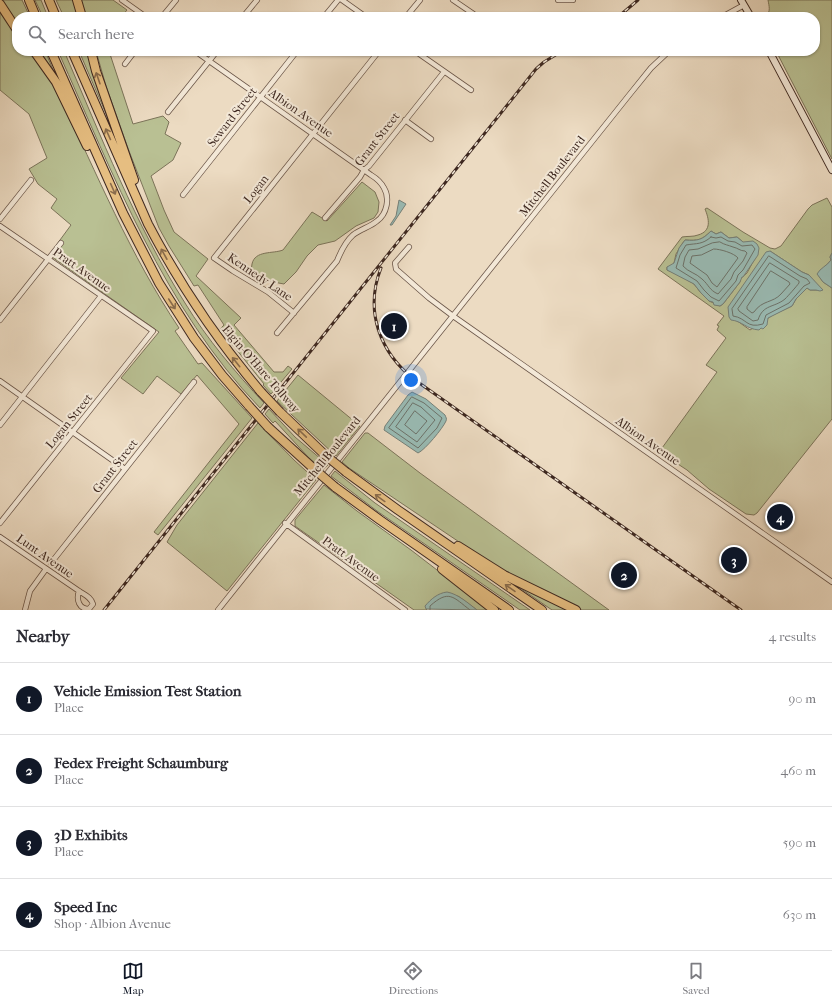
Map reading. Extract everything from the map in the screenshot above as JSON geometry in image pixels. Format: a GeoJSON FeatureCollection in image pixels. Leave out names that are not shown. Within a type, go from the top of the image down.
{"type":"FeatureCollection","features":[{"type":"Feature","properties":{"kind":"highway"},"geometry":{"type":"LineString","coordinates":[[29,0],[34,12]]}},
{"type":"Feature","properties":{"kind":"highway"},"geometry":{"type":"LineString","coordinates":[[49,0],[54,12]]}},
{"type":"Feature","properties":{"kind":"highway"},"geometry":{"type":"LineString","coordinates":[[77,0],[81,12]]}},
{"type":"Feature","properties":{"kind":"highway"},"geometry":{"type":"LineString","coordinates":[[0,4],[12,22]]}},
{"type":"Feature","properties":{"kind":"highway"},"geometry":{"type":"LineString","coordinates":[[38,56],[56,82],[94,161],[105,172]]}},
{"type":"Feature","properties":{"kind":"highway"},"geometry":{"type":"LineString","coordinates":[[53,56],[133,235],[170,301],[213,363],[268,426],[335,487],[509,610]]}},
{"type":"Feature","properties":{"kind":"highway","name":"Elgin-O'Hare Tollway"},"geometry":{"type":"LineString","coordinates":[[74,56],[141,208],[160,247],[194,303],[225,348],[261,392],[324,454],[346,472],[542,610]]}},
{"type":"Feature","properties":{"kind":"highway"},"geometry":{"type":"LineString","coordinates":[[92,56],[96,71],[133,177],[141,208]]}},
{"type":"Feature","properties":{"kind":"highway"},"geometry":{"type":"LineString","coordinates":[[398,510],[423,523],[504,575],[576,610]]}},
{"type":"Feature","properties":{"kind":"highway"},"geometry":{"type":"LineString","coordinates":[[402,535],[441,569],[494,610]]}},
{"type":"Feature","properties":{"kind":"main road"},"geometry":{"type":"LineString","coordinates":[[743,3],[748,12]]}},
{"type":"Feature","properties":{"kind":"main road"},"geometry":{"type":"LineString","coordinates":[[772,56],[832,170]]}},
{"type":"Feature","properties":{"kind":"street"},"geometry":{"type":"LineString","coordinates":[[122,0],[139,12]]}},
{"type":"Feature","properties":{"kind":"street"},"geometry":{"type":"LineString","coordinates":[[166,12],[176,0]]}},
{"type":"Feature","properties":{"kind":"street"},"geometry":{"type":"LineString","coordinates":[[247,12],[257,0]]}},
{"type":"Feature","properties":{"kind":"street"},"geometry":{"type":"LineString","coordinates":[[328,12],[338,0]]}},
{"type":"Feature","properties":{"kind":"street"},"geometry":{"type":"LineString","coordinates":[[342,0],[359,12]]}},
{"type":"Feature","properties":{"kind":"street"},"geometry":{"type":"LineString","coordinates":[[410,12],[420,0]]}},
{"type":"Feature","properties":{"kind":"street"},"geometry":{"type":"LineString","coordinates":[[454,0],[471,12]]}},
{"type":"Feature","properties":{"kind":"street"},"geometry":{"type":"LineString","coordinates":[[558,0],[573,0]]}},
{"type":"Feature","properties":{"kind":"street"},"geometry":{"type":"LineString","coordinates":[[730,12],[743,3]]}},
{"type":"Feature","properties":{"kind":"street"},"geometry":{"type":"LineString","coordinates":[[125,64],[131,56]]}},
{"type":"Feature","properties":{"kind":"street","name":"Albion Avenue"},"geometry":{"type":"LineString","coordinates":[[202,56],[364,170],[382,184],[386,192],[387,198],[385,210],[381,218],[350,239],[343,247],[337,261],[294,313]]}},
{"type":"Feature","properties":{"kind":"street"},"geometry":{"type":"LineString","coordinates":[[168,112],[213,56]]}},
{"type":"Feature","properties":{"kind":"street","name":"Seward Street"},"geometry":{"type":"LineString","coordinates":[[183,195],[293,56]]}},
{"type":"Feature","properties":{"kind":"street"},"geometry":{"type":"LineString","coordinates":[[313,133],[375,56]]}},
{"type":"Feature","properties":{"kind":"street"},"geometry":{"type":"LineString","coordinates":[[422,56],[471,90]]}},
{"type":"Feature","properties":{"kind":"street","name":"Mitchell Boulevard"},"geometry":{"type":"LineString","coordinates":[[218,610],[630,94],[663,56]]}},
{"type":"Feature","properties":{"kind":"street","name":"Grant Street"},"geometry":{"type":"LineString","coordinates":[[325,218],[360,177],[364,170],[369,166],[444,72]]}},
{"type":"Feature","properties":{"kind":"street"},"geometry":{"type":"LineString","coordinates":[[405,120],[431,139]]}},
{"type":"Feature","properties":{"kind":"street","name":"Logan"},"geometry":{"type":"LineString","coordinates":[[214,258],[313,133]]}},
{"type":"Feature","properties":{"kind":"street"},"geometry":{"type":"LineString","coordinates":[[0,219],[31,180]]}},
{"type":"Feature","properties":{"kind":"street","name":"Pratt Avenue"},"geometry":{"type":"LineString","coordinates":[[0,226],[49,258],[146,328],[153,331]]}},
{"type":"Feature","properties":{"kind":"street"},"geometry":{"type":"LineString","coordinates":[[0,320],[61,243]]}},
{"type":"Feature","properties":{"kind":"street"},"geometry":{"type":"LineString","coordinates":[[409,247],[395,263],[396,269],[429,298],[453,316]]}},
{"type":"Feature","properties":{"kind":"street","name":"Kennedy Lane"},"geometry":{"type":"LineString","coordinates":[[214,258],[268,292],[294,313]]}},
{"type":"Feature","properties":{"kind":"street"},"geometry":{"type":"LineString","coordinates":[[0,424],[102,296]]}},
{"type":"Feature","properties":{"kind":"street"},"geometry":{"type":"LineString","coordinates":[[277,333],[294,313]]}},
{"type":"Feature","properties":{"kind":"street","name":"Albion Avenue"},"geometry":{"type":"LineString","coordinates":[[453,316],[832,582]]}},
{"type":"Feature","properties":{"kind":"street","name":"Logan Street"},"geometry":{"type":"LineString","coordinates":[[0,523],[153,331]]}},
{"type":"Feature","properties":{"kind":"street"},"geometry":{"type":"LineString","coordinates":[[0,380],[125,469]]}},
{"type":"Feature","properties":{"kind":"street","name":"Grant Street"},"geometry":{"type":"LineString","coordinates":[[51,563],[194,382]]}},
{"type":"Feature","properties":{"kind":"street","name":"Pratt Avenue"},"geometry":{"type":"LineString","coordinates":[[286,523],[405,610]]}},
{"type":"Feature","properties":{"kind":"street","name":"Lunt Avenue"},"geometry":{"type":"LineString","coordinates":[[0,537],[79,591]]}},
{"type":"Feature","properties":{"kind":"street"},"geometry":{"type":"LineString","coordinates":[[25,610],[30,591],[46,569]]}},
{"type":"Feature","properties":{"kind":"green space"},"geometry":{"type":"Polygon","coordinates":[[[2,0],[22,0],[28,12],[12,12],[12,16],[2,0]]]}},
{"type":"Feature","properties":{"kind":"green space"},"geometry":{"type":"Polygon","coordinates":[[[35,0],[41,0],[46,12],[41,12],[35,0]]]}},
{"type":"Feature","properties":{"kind":"green space"},"geometry":{"type":"Polygon","coordinates":[[[56,0],[74,0],[78,12],[62,12],[56,0]]]}},
{"type":"Feature","properties":{"kind":"green space"},"geometry":{"type":"Polygon","coordinates":[[[81,0],[113,0],[127,10],[125,12],[84,12],[81,0]]]}},
{"type":"Feature","properties":{"kind":"green space"},"geometry":{"type":"Polygon","coordinates":[[[768,0],[832,0],[832,159],[779,56],[820,56],[820,12],[769,12],[768,0]]]}},
{"type":"Feature","properties":{"kind":"green space"},"geometry":{"type":"Polygon","coordinates":[[[0,11],[12,29],[12,56],[33,56],[51,80],[130,243],[161,300],[179,328],[175,331],[198,364],[202,363],[252,418],[158,535],[154,532],[239,424],[197,375],[181,394],[157,376],[143,394],[121,378],[159,332],[49,255],[71,225],[51,208],[57,199],[38,184],[29,169],[47,158],[29,114],[0,90],[0,11]]]}},
{"type":"Feature","properties":{"kind":"green space"},"geometry":{"type":"Polygon","coordinates":[[[41,56],[47,56],[54,72],[53,73],[41,56]]]}},
{"type":"Feature","properties":{"kind":"green space"},"geometry":{"type":"Polygon","coordinates":[[[60,56],[66,56],[134,211],[167,273],[212,342],[264,403],[260,408],[226,369],[196,328],[169,284],[121,193],[60,56]]]}},
{"type":"Feature","properties":{"kind":"green space"},"geometry":{"type":"Polygon","coordinates":[[[81,56],[89,56],[110,123],[81,56]]]}},
{"type":"Feature","properties":{"kind":"green space"},"geometry":{"type":"Polygon","coordinates":[[[97,56],[111,56],[133,124],[163,116],[169,122],[165,134],[181,143],[173,160],[151,176],[174,232],[208,259],[196,276],[241,318],[234,325],[274,372],[283,372],[288,366],[292,369],[271,394],[220,329],[224,325],[198,285],[194,286],[159,228],[106,86],[97,56]]]}},
{"type":"Feature","properties":{"kind":"green space"},"geometry":{"type":"Polygon","coordinates":[[[362,182],[375,192],[379,202],[378,212],[374,218],[356,226],[335,241],[318,245],[284,284],[252,277],[252,264],[257,256],[260,254],[283,250],[312,212],[327,221],[362,182]]]}},
{"type":"Feature","properties":{"kind":"green space"},"geometry":{"type":"Polygon","coordinates":[[[827,198],[832,207],[831,260],[821,270],[819,276],[823,282],[832,288],[832,419],[757,513],[754,515],[746,514],[709,489],[687,470],[661,453],[662,448],[717,372],[706,365],[726,338],[717,330],[719,326],[717,325],[724,316],[658,269],[682,237],[696,236],[706,231],[708,217],[705,209],[707,208],[743,232],[770,248],[775,249],[781,246],[812,205],[827,198]],[[711,231],[700,239],[685,240],[676,254],[674,263],[672,266],[667,267],[667,270],[694,284],[709,301],[720,306],[740,282],[740,279],[747,273],[755,258],[743,242],[737,237],[729,238],[721,232],[716,234],[711,231]],[[770,251],[736,320],[750,330],[773,315],[792,306],[796,299],[807,288],[810,290],[817,290],[809,275],[770,251]]]}},
{"type":"Feature","properties":{"kind":"green space"},"geometry":{"type":"Polygon","coordinates":[[[298,375],[360,426],[336,456],[277,401],[298,375]]]}},
{"type":"Feature","properties":{"kind":"green space"},"geometry":{"type":"Polygon","coordinates":[[[269,409],[295,437],[328,465],[323,470],[309,458],[275,421],[273,423],[265,414],[269,409]]]}},
{"type":"Feature","properties":{"kind":"green space"},"geometry":{"type":"Polygon","coordinates":[[[258,423],[316,480],[227,591],[167,542],[177,525],[258,423]]]}},
{"type":"Feature","properties":{"kind":"green space"},"geometry":{"type":"Polygon","coordinates":[[[365,433],[368,433],[420,473],[609,610],[582,610],[511,575],[492,564],[349,468],[342,462],[365,433]]]}},
{"type":"Feature","properties":{"kind":"green space"},"geometry":{"type":"Polygon","coordinates":[[[335,471],[375,503],[530,610],[520,610],[377,511],[331,476],[335,471]]]}},
{"type":"Feature","properties":{"kind":"green space"},"geometry":{"type":"Polygon","coordinates":[[[324,485],[489,610],[477,610],[458,596],[426,609],[427,610],[414,610],[295,526],[295,520],[324,485]]]}},
{"type":"Feature","properties":{"kind":"green space"},"geometry":{"type":"Polygon","coordinates":[[[520,586],[569,610],[552,610],[520,588],[520,586]]]}},
{"type":"Feature","properties":{"kind":"water"},"geometry":{"type":"Polygon","coordinates":[[[399,200],[406,204],[392,225],[390,225],[396,216],[399,200]]]}},
{"type":"Feature","properties":{"kind":"water"},"geometry":{"type":"Polygon","coordinates":[[[711,231],[716,234],[721,232],[729,238],[737,237],[743,242],[753,241],[759,248],[758,255],[740,282],[720,306],[714,305],[713,302],[709,301],[694,284],[667,270],[667,267],[674,263],[679,248],[685,240],[700,239],[711,231]]]}},
{"type":"Feature","properties":{"kind":"water"},"geometry":{"type":"Polygon","coordinates":[[[770,251],[809,275],[823,290],[810,290],[807,288],[796,299],[792,306],[768,318],[767,325],[763,329],[761,328],[759,330],[747,327],[731,320],[729,317],[728,307],[766,252],[770,251]]]}},
{"type":"Feature","properties":{"kind":"water"},"geometry":{"type":"Polygon","coordinates":[[[832,253],[832,288],[823,282],[817,274],[831,260],[830,257],[832,253]]]}},
{"type":"Feature","properties":{"kind":"water"},"geometry":{"type":"Polygon","coordinates":[[[412,392],[426,399],[445,415],[446,419],[434,438],[418,453],[384,430],[385,426],[408,395],[412,392]]]}},
{"type":"Feature","properties":{"kind":"water"},"geometry":{"type":"Polygon","coordinates":[[[447,592],[459,597],[477,610],[426,609],[425,606],[432,599],[447,592]]]}},
{"type":"Feature","properties":{"kind":"railway"},"geometry":{"type":"LineString","coordinates":[[624,12],[638,0]]}},
{"type":"Feature","properties":{"kind":"railway"},"geometry":{"type":"LineString","coordinates":[[104,610],[536,69],[554,56]]}},
{"type":"Feature","properties":{"kind":"railway"},"geometry":{"type":"LineString","coordinates":[[381,268],[376,284],[374,300],[378,330],[384,344],[403,369],[415,380],[741,610]]}},
{"type":"Feature","properties":{"kind":"place","name":"Vehicle Emission Test Station"},"geometry":{"type":"Point","coordinates":[394,326]}},
{"type":"Feature","properties":{"kind":"place","name":"Speed Inc"},"geometry":{"type":"Point","coordinates":[780,517]}},
{"type":"Feature","properties":{"kind":"place","name":"3D Exhibits"},"geometry":{"type":"Point","coordinates":[734,560]}},
{"type":"Feature","properties":{"kind":"place","name":"Fedex Freight Schaumburg"},"geometry":{"type":"Point","coordinates":[624,575]}}]}
